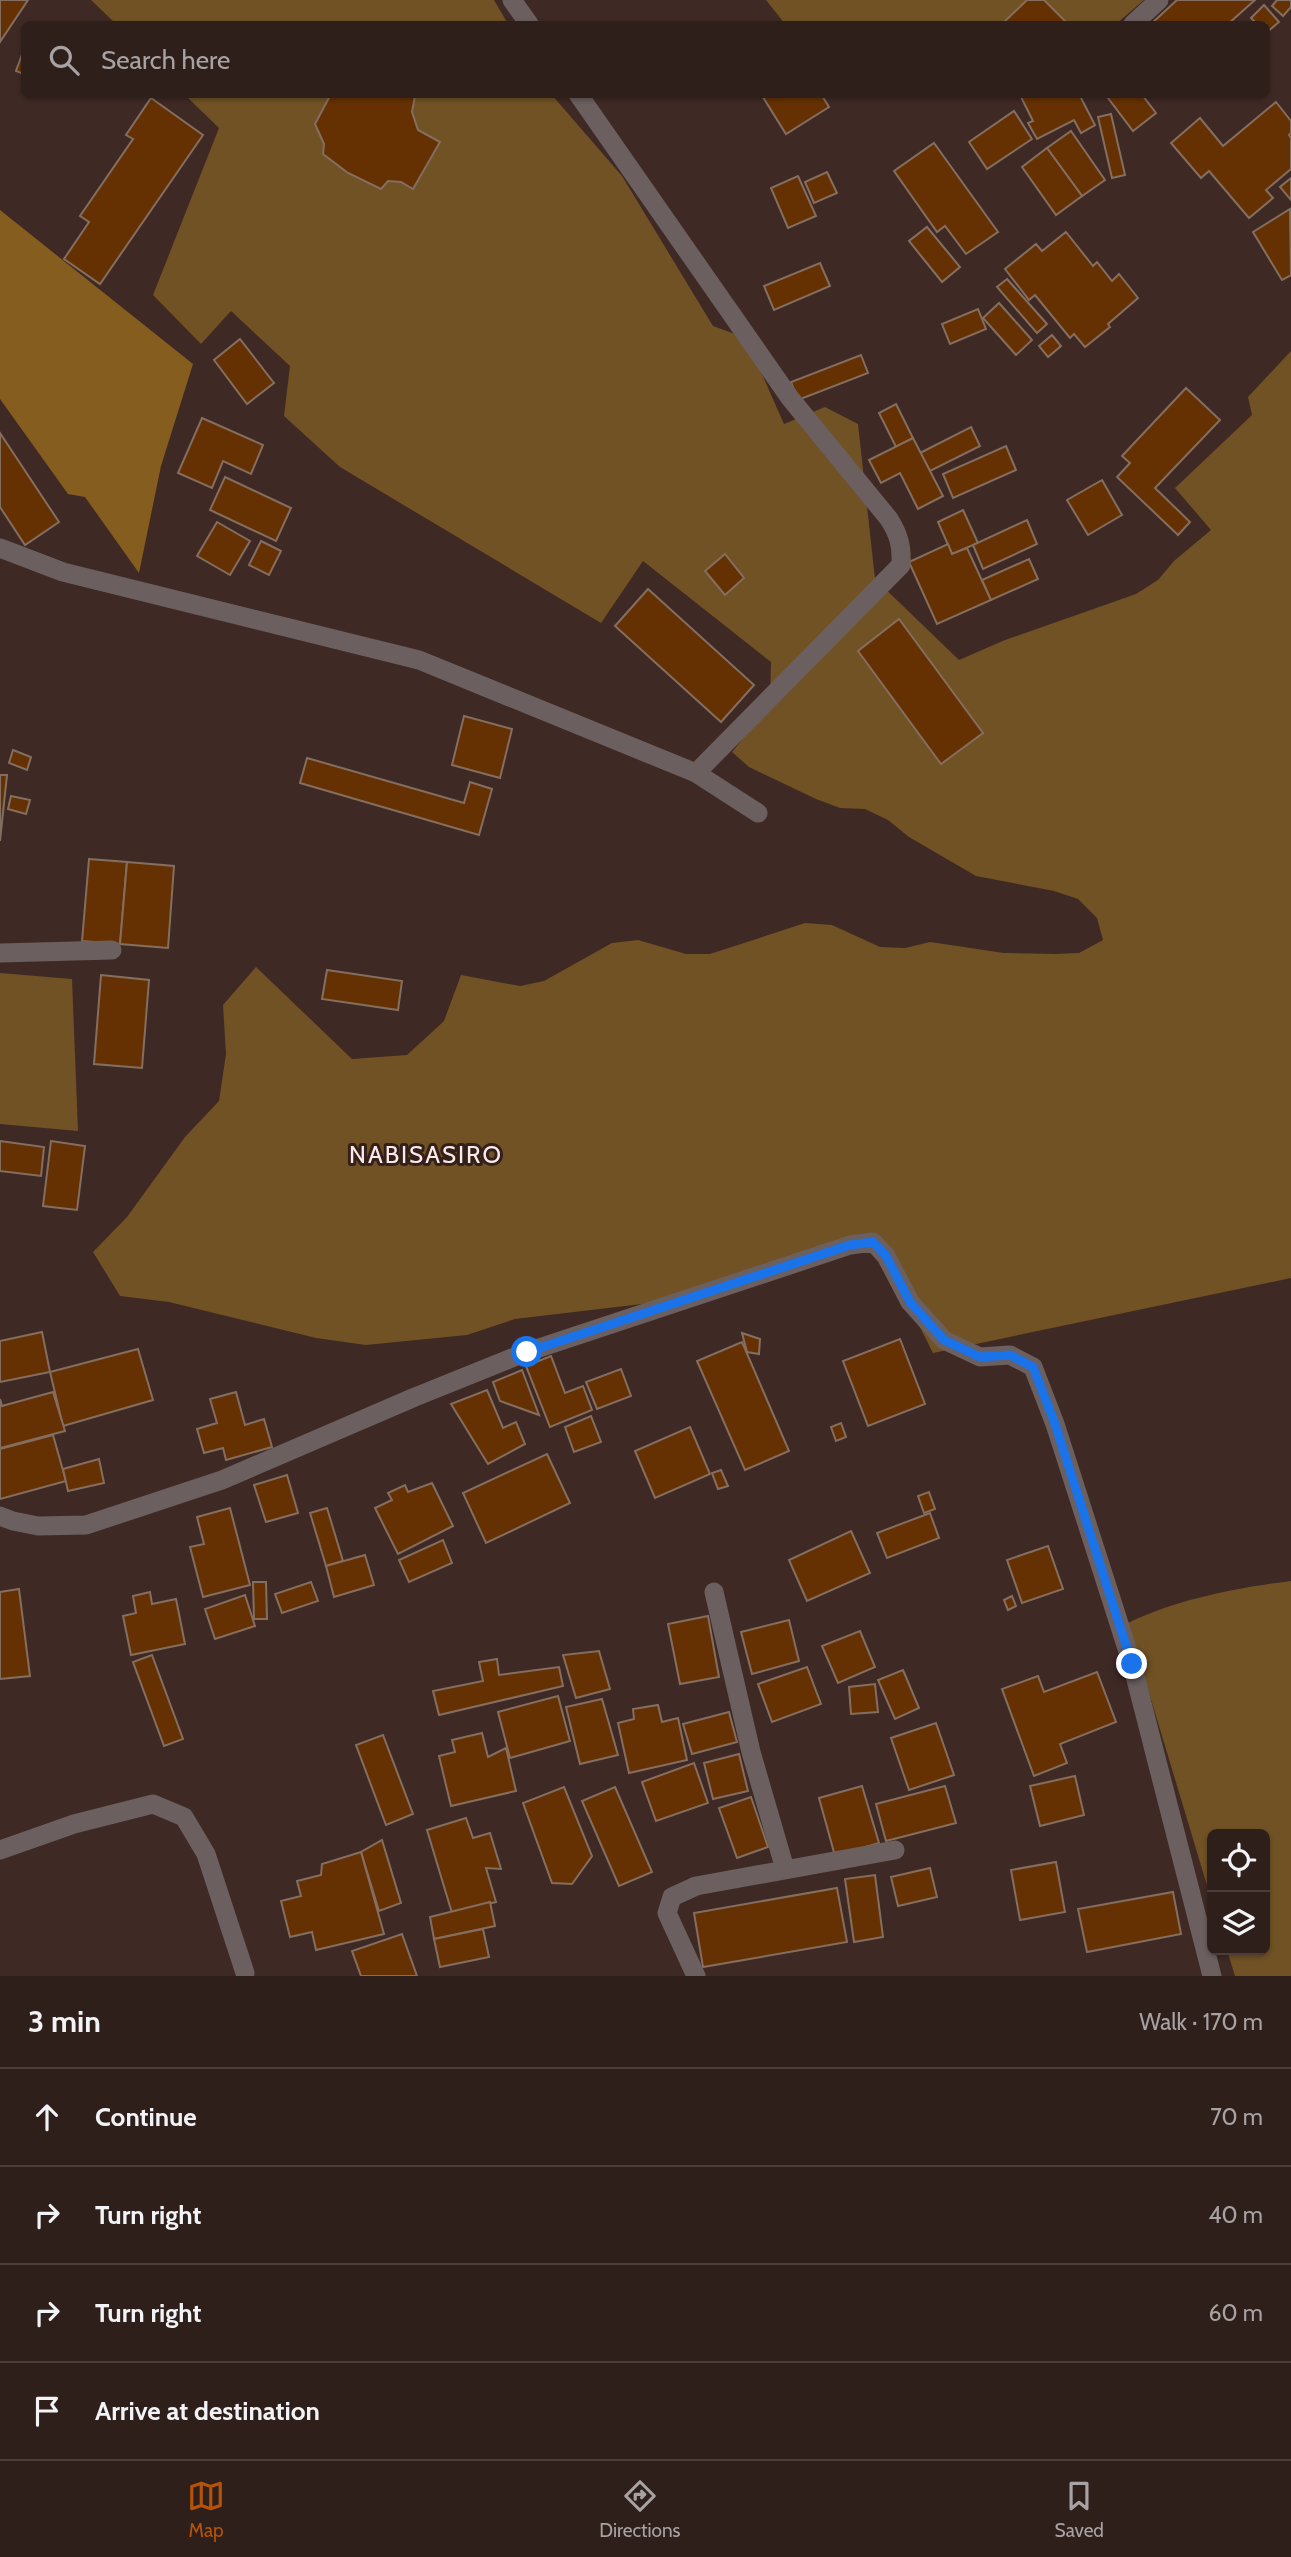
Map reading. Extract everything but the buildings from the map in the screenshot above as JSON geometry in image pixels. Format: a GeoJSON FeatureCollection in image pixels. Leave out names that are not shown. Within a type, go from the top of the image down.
{"type":"FeatureCollection","features":[{"type":"Feature","properties":{"kind":"street"},"geometry":{"type":"LineString","coordinates":[[512,0],[527,21]]}},
{"type":"Feature","properties":{"kind":"street"},"geometry":{"type":"LineString","coordinates":[[1136,21],[1159,0]]}},
{"type":"Feature","properties":{"kind":"street"},"geometry":{"type":"LineString","coordinates":[[581,98],[790,398],[889,519],[898,534],[902,549],[901,565],[696,773]]}},
{"type":"Feature","properties":{"kind":"street"},"geometry":{"type":"LineString","coordinates":[[0,548],[62,572],[419,660],[696,773],[758,813]]}},
{"type":"Feature","properties":{"kind":"street"},"geometry":{"type":"LineString","coordinates":[[0,953],[112,950]]}},
{"type":"Feature","properties":{"kind":"street"},"geometry":{"type":"LineString","coordinates":[[0,1516],[38,1526],[86,1525],[222,1480],[527,1352],[850,1245],[873,1242],[886,1256],[910,1302],[944,1340],[980,1357],[1010,1355],[1033,1367],[1055,1424],[1132,1664],[1212,1976]]}},
{"type":"Feature","properties":{"kind":"street"},"geometry":{"type":"LineString","coordinates":[[714,1592],[751,1752],[785,1869]]}},
{"type":"Feature","properties":{"kind":"street"},"geometry":{"type":"LineString","coordinates":[[0,1850],[74,1824],[153,1804],[184,1817],[206,1853],[245,1973]]}},
{"type":"Feature","properties":{"kind":"street"},"geometry":{"type":"LineString","coordinates":[[696,1976],[667,1913],[672,1897],[696,1886],[895,1850]]}},
{"type":"Feature","properties":{"kind":"shaded area"},"geometry":{"type":"Polygon","coordinates":[[[91,0],[494,0],[506,21],[113,21],[91,0]]]}},
{"type":"Feature","properties":{"kind":"shaded area"},"geometry":{"type":"Polygon","coordinates":[[[766,0],[1144,0],[1120,21],[783,21],[766,0]]]}},
{"type":"Feature","properties":{"kind":"shaded area"},"geometry":{"type":"Polygon","coordinates":[[[188,98],[555,98],[622,176],[713,326],[746,338],[784,424],[825,407],[858,424],[875,579],[959,660],[1005,640],[1136,594],[1158,580],[1174,561],[1211,530],[1175,488],[1252,415],[1248,397],[1291,351],[1291,1278],[933,1353],[882,1252],[830,1249],[684,1299],[515,1319],[467,1335],[366,1345],[316,1338],[169,1302],[120,1296],[93,1252],[127,1217],[185,1137],[219,1101],[226,1054],[223,1005],[256,967],[352,1059],[407,1055],[444,1021],[461,975],[520,986],[544,981],[612,943],[638,940],[686,954],[710,954],[805,923],[832,925],[880,947],[905,948],[930,942],[1004,953],[1056,954],[1079,953],[1103,940],[1097,918],[1078,899],[1054,891],[976,876],[909,837],[888,820],[865,809],[840,808],[816,799],[749,767],[732,752],[770,705],[771,662],[643,561],[601,623],[340,467],[284,416],[290,366],[231,311],[201,344],[153,295],[219,128],[188,98]]]}},
{"type":"Feature","properties":{"kind":"shaded area"},"geometry":{"type":"Polygon","coordinates":[[[0,210],[193,364],[161,466],[139,573],[85,497],[68,494],[0,399],[0,210]]]}},
{"type":"Feature","properties":{"kind":"shaded area"},"geometry":{"type":"Polygon","coordinates":[[[0,973],[72,979],[78,1131],[0,1124],[0,973]]]}},
{"type":"Feature","properties":{"kind":"shaded area"},"geometry":{"type":"Polygon","coordinates":[[[1291,1581],[1291,1976],[1235,1976],[1229,1955],[1270,1955],[1270,1829],[1207,1829],[1207,1885],[1128,1623],[1167,1607],[1249,1587],[1291,1581]]]}},
{"type":"Feature","properties":{"kind":"district","name":"NABISASIRO"},"geometry":{"type":"Point","coordinates":[426,1155]}},
{"type":"Feature","properties":{"kind":"route"},"geometry":{"type":"LineString","coordinates":[[527,1352],[850,1245],[873,1242],[886,1256],[910,1302],[944,1340],[980,1357],[1010,1355],[1033,1367],[1055,1424],[1132,1664]]}}]}
